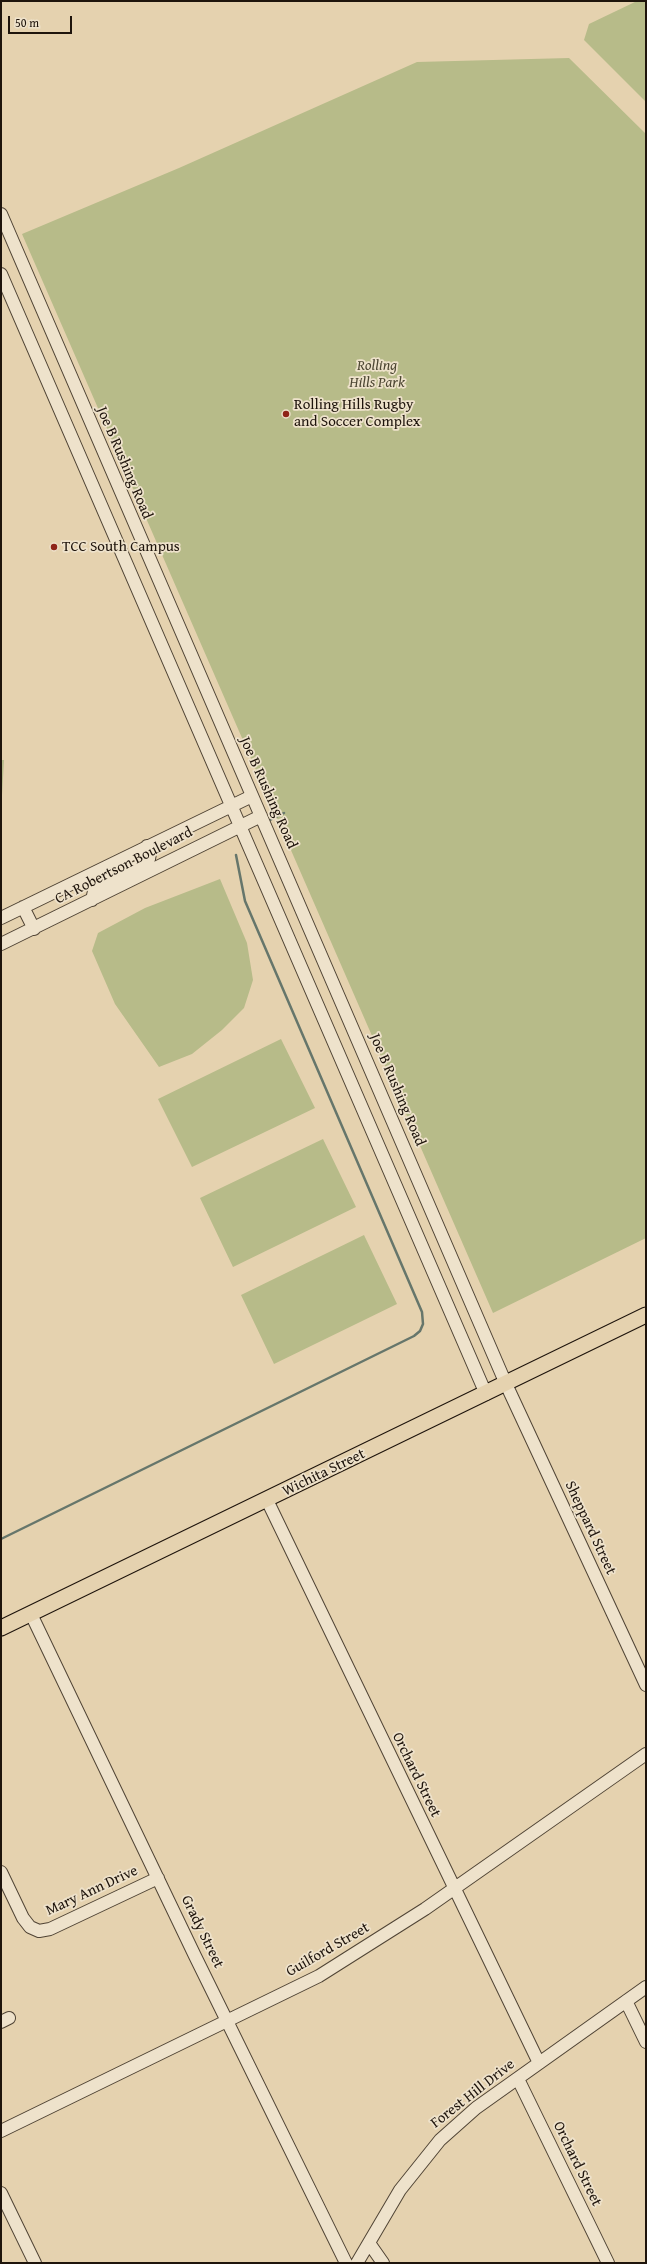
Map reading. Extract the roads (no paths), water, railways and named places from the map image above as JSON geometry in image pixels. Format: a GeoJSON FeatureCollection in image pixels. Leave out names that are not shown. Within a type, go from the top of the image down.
{"type":"FeatureCollection","features":[{"type":"Feature","properties":{"kind":"main road","name":"Wichita Street"},"geometry":{"type":"LineString","coordinates":[[1,1628],[486,1394],[646,1315]]}},
{"type":"Feature","properties":{"kind":"street","name":"Joe B Rushing Road"},"geometry":{"type":"LineString","coordinates":[[1,214],[506,1384]]}},
{"type":"Feature","properties":{"kind":"street"},"geometry":{"type":"LineString","coordinates":[[1,274],[486,1394]]}},
{"type":"Feature","properties":{"kind":"street"},"geometry":{"type":"LineString","coordinates":[[54,397],[75,388]]}},
{"type":"Feature","properties":{"kind":"street"},"geometry":{"type":"LineString","coordinates":[[122,554],[143,546]]}},
{"type":"Feature","properties":{"kind":"street","name":"CA Robertson Boulevard"},"geometry":{"type":"LineString","coordinates":[[1,918],[252,796]]}},
{"type":"Feature","properties":{"kind":"street","name":"CA Robertson Boulevard"},"geometry":{"type":"LineString","coordinates":[[1,944],[261,816]]}},
{"type":"Feature","properties":{"kind":"street"},"geometry":{"type":"LineString","coordinates":[[92,900],[94,891],[101,883],[137,867],[149,859],[150,853],[147,846]]}},
{"type":"Feature","properties":{"kind":"street"},"geometry":{"type":"LineString","coordinates":[[23,908],[34,929]]}},
{"type":"Feature","properties":{"kind":"street","name":"Sheppard Street"},"geometry":{"type":"LineString","coordinates":[[506,1384],[646,1685]]}},
{"type":"Feature","properties":{"kind":"street","name":"Orchard Street"},"geometry":{"type":"LineString","coordinates":[[267,1500],[453,1888],[539,2063]]}},
{"type":"Feature","properties":{"kind":"street","name":"Grady Street"},"geometry":{"type":"LineString","coordinates":[[32,1614],[158,1878],[346,2263]]}},
{"type":"Feature","properties":{"kind":"street","name":"Guilford Street"},"geometry":{"type":"LineString","coordinates":[[1,2131],[319,1976],[372,1944],[506,1853],[646,1754]]}},
{"type":"Feature","properties":{"kind":"street","name":"Mary Ann Drive"},"geometry":{"type":"LineString","coordinates":[[1,1872],[23,1918],[30,1927],[40,1932],[50,1929],[158,1878]]}},
{"type":"Feature","properties":{"kind":"street","name":"Forest Hill Drive"},"geometry":{"type":"LineString","coordinates":[[357,2263],[400,2190],[435,2145],[462,2120],[539,2063],[646,1988]]}},
{"type":"Feature","properties":{"kind":"street"},"geometry":{"type":"LineString","coordinates":[[626,2001],[646,2042]]}},
{"type":"Feature","properties":{"kind":"street","name":"Orchard Street"},"geometry":{"type":"LineString","coordinates":[[518,2079],[608,2263]]}},
{"type":"Feature","properties":{"kind":"street"},"geometry":{"type":"LineString","coordinates":[[1,2193],[35,2263]]}},
{"type":"Feature","properties":{"kind":"street"},"geometry":{"type":"LineString","coordinates":[[369,2243],[383,2263]]}},
{"type":"Feature","properties":{"kind":"waterway"},"geometry":{"type":"LineString","coordinates":[[270,820],[284,813]]}},
{"type":"Feature","properties":{"kind":"waterway"},"geometry":{"type":"LineString","coordinates":[[1,1539],[414,1336],[420,1331],[423,1324],[422,1312],[245,901],[236,855]]}},
{"type":"Feature","properties":{"kind":"place","name":"Rolling Hills Rugby and Soccer Complex"},"geometry":{"type":"Point","coordinates":[286,414]}},
{"type":"Feature","properties":{"kind":"place","name":"TCC South Campus"},"geometry":{"type":"Point","coordinates":[54,547]}},
{"type":"Feature","properties":{"kind":"park label","name":"Rolling Hills Park"},"geometry":{"type":"Point","coordinates":[377,374]}}]}
